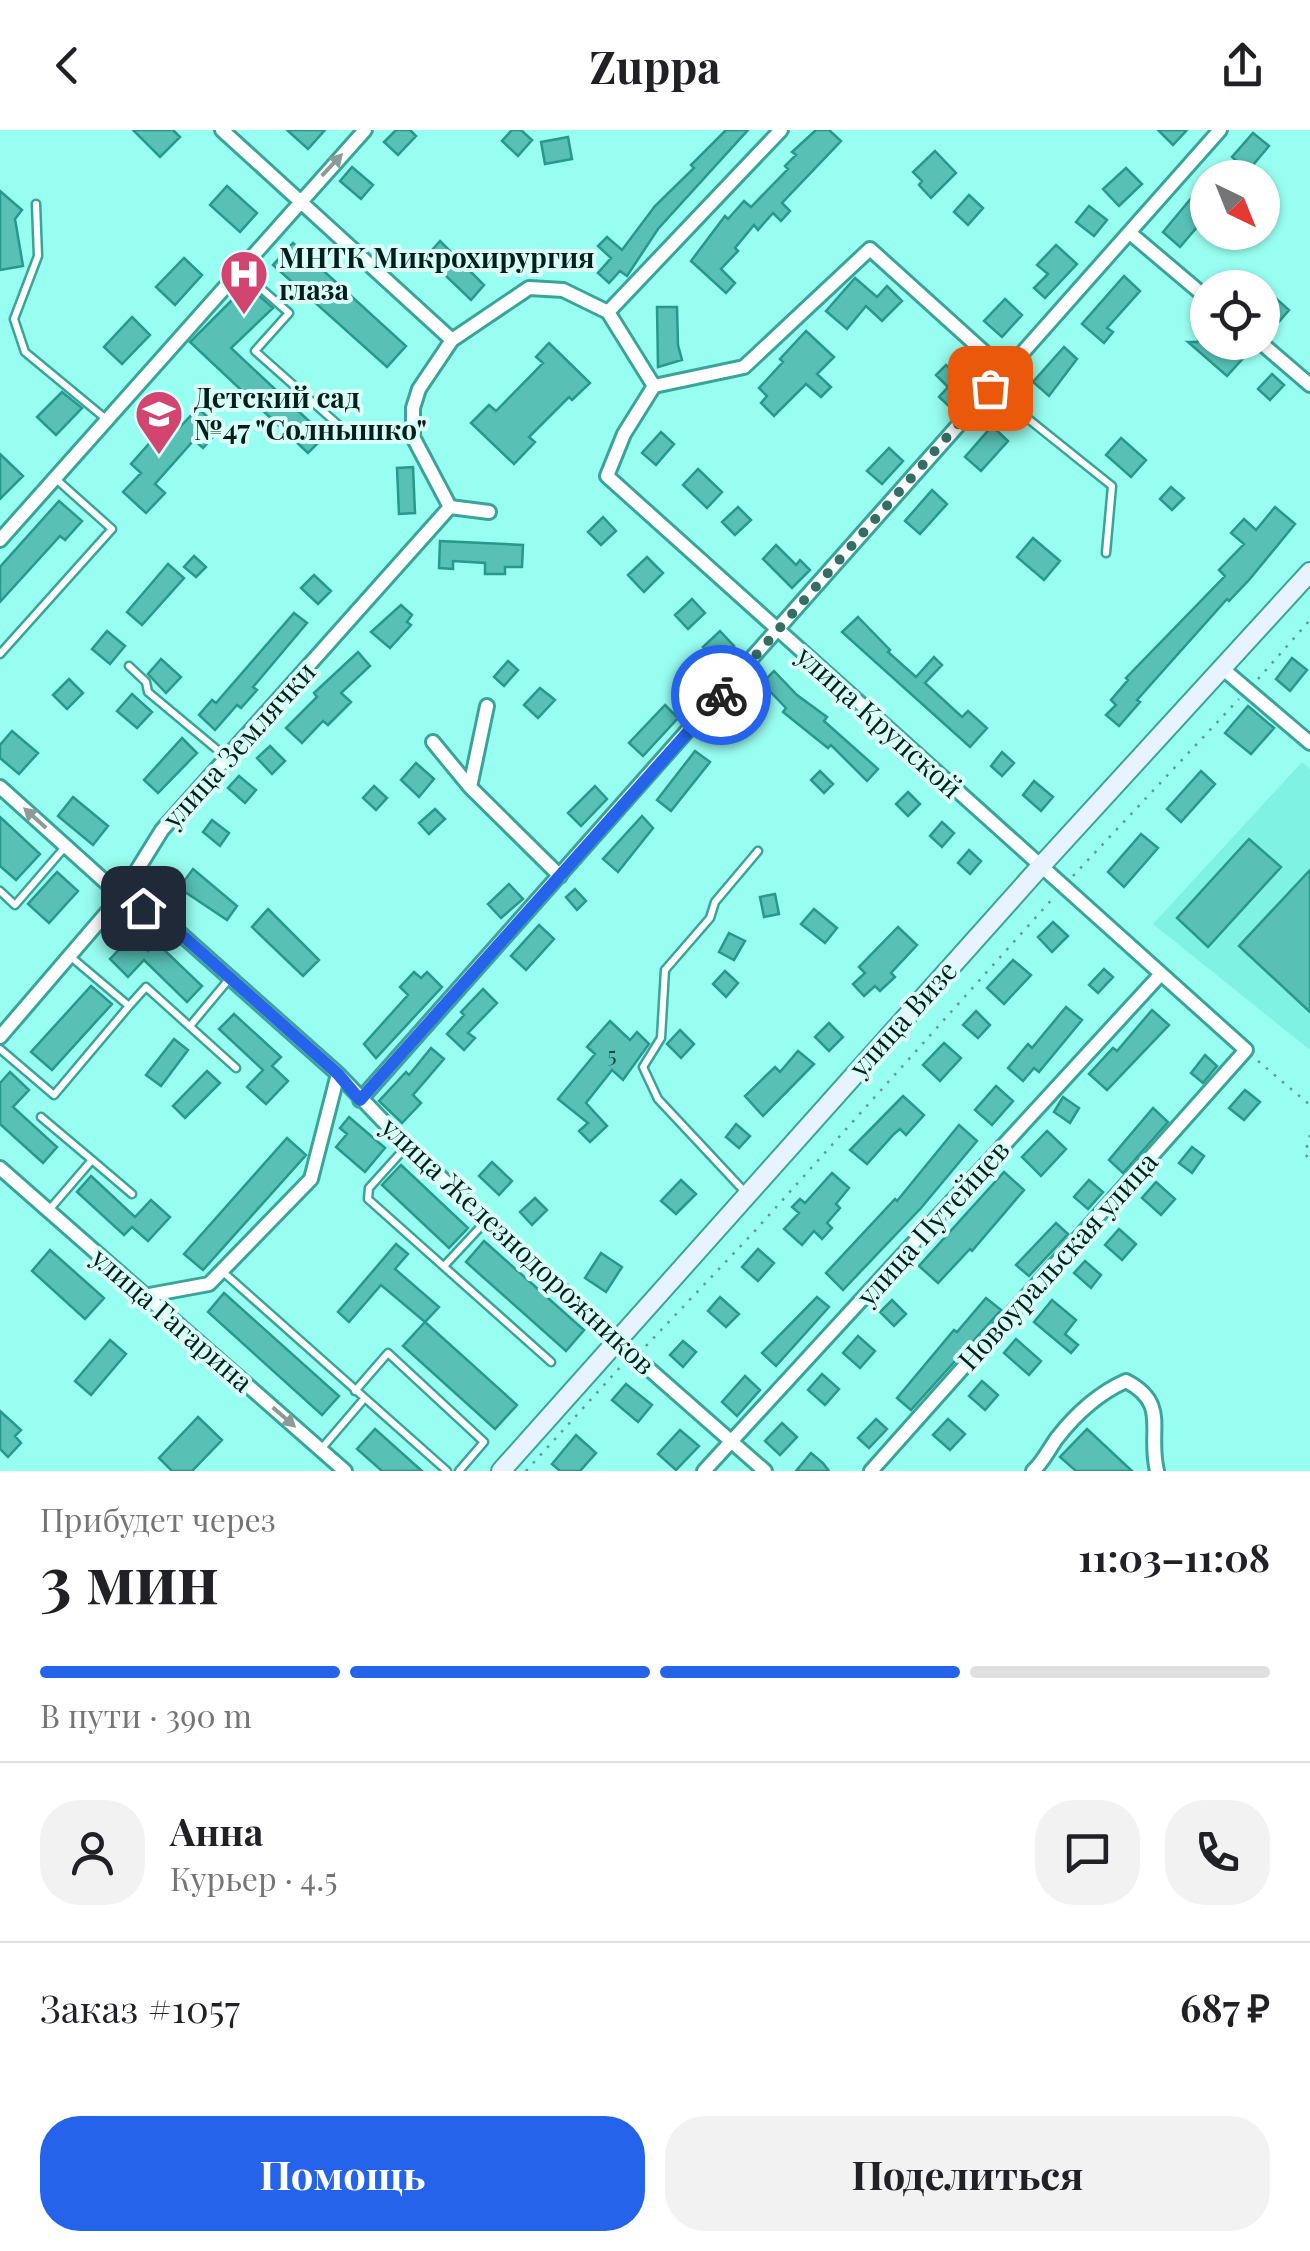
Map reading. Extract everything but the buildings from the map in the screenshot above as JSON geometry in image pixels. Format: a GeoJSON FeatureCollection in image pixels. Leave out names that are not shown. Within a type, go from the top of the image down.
{"type":"FeatureCollection","features":[{"type":"Feature","properties":{"kind":"street"},"geometry":{"type":"LineString","coordinates":[[222,130],[452,340]]}},
{"type":"Feature","properties":{"kind":"street"},"geometry":{"type":"LineString","coordinates":[[0,540],[365,130]]}},
{"type":"Feature","properties":{"kind":"street"},"geometry":{"type":"LineString","coordinates":[[608,312],[780,130]]}},
{"type":"Feature","properties":{"kind":"street"},"geometry":{"type":"LineString","coordinates":[[360,1100],[1220,130]]}},
{"type":"Feature","properties":{"kind":"street"},"geometry":{"type":"LineString","coordinates":[[1130,233],[1190,283]]}},
{"type":"Feature","properties":{"kind":"street"},"geometry":{"type":"LineString","coordinates":[[488,512],[450,507],[413,436],[413,408],[419,389],[452,340],[529,288],[564,290],[608,312],[654,386],[744,368],[870,249],[1005,370]]}},
{"type":"Feature","properties":{"kind":"street"},"geometry":{"type":"LineString","coordinates":[[1280,359],[1310,385]]}},
{"type":"Feature","properties":{"kind":"street","name":"улица Крупской"},"geometry":{"type":"LineString","coordinates":[[654,386],[624,434],[607,476],[1246,1050]]}},
{"type":"Feature","properties":{"kind":"street","name":"улица Землячки"},"geometry":{"type":"LineString","coordinates":[[0,1037],[121,896],[162,830],[450,507]]}},
{"type":"Feature","properties":{"kind":"street","name":"улица Визе"},"geometry":{"type":"LineString","coordinates":[[501,1471],[1040,867],[1310,572]]}},
{"type":"Feature","properties":{"kind":"street"},"geometry":{"type":"LineString","coordinates":[[1222,668],[1310,743]]}},
{"type":"Feature","properties":{"kind":"street"},"geometry":{"type":"LineString","coordinates":[[470,787],[487,706]]}},
{"type":"Feature","properties":{"kind":"street"},"geometry":{"type":"LineString","coordinates":[[433,742],[470,787],[560,876]]}},
{"type":"Feature","properties":{"kind":"street","name":"улица Железнодорожников"},"geometry":{"type":"LineString","coordinates":[[0,787],[121,896],[165,920],[338,1074],[407,1146],[616,1340],[765,1471]]}},
{"type":"Feature","properties":{"kind":"street","name":"улица Путейцев"},"geometry":{"type":"LineString","coordinates":[[704,1471],[1161,974]]}},
{"type":"Feature","properties":{"kind":"street","name":"Новоуральская улица"},"geometry":{"type":"LineString","coordinates":[[871,1471],[1246,1050]]}},
{"type":"Feature","properties":{"kind":"street"},"geometry":{"type":"LineString","coordinates":[[144,1296],[209,1284],[311,1180],[338,1074]]}},
{"type":"Feature","properties":{"kind":"street","name":"улица Гагарина"},"geometry":{"type":"LineString","coordinates":[[0,1168],[345,1471]]}},
{"type":"Feature","properties":{"kind":"street"},"geometry":{"type":"LineString","coordinates":[[1033,1471],[1086,1408],[1107,1389],[1126,1381],[1142,1390],[1153,1404],[1157,1471]]}},
{"type":"Feature","properties":{"kind":"lane"},"geometry":{"type":"LineString","coordinates":[[36,204],[38,256],[14,319],[25,352],[107,420]]}},
{"type":"Feature","properties":{"kind":"lane"},"geometry":{"type":"LineString","coordinates":[[240,270],[289,314],[255,351],[352,437]]}},
{"type":"Feature","properties":{"kind":"lane"},"geometry":{"type":"LineString","coordinates":[[990,388],[1112,486],[1106,553]]}},
{"type":"Feature","properties":{"kind":"lane"},"geometry":{"type":"LineString","coordinates":[[0,654],[112,529],[55,478]]}},
{"type":"Feature","properties":{"kind":"lane"},"geometry":{"type":"LineString","coordinates":[[129,666],[146,682],[148,692],[226,758]]}},
{"type":"Feature","properties":{"kind":"lane"},"geometry":{"type":"LineString","coordinates":[[0,891],[15,905],[66,846]]}},
{"type":"Feature","properties":{"kind":"lane"},"geometry":{"type":"LineString","coordinates":[[747,1194],[658,1098],[643,1067],[661,1038],[665,970],[710,918],[715,902],[758,851]]}},
{"type":"Feature","properties":{"kind":"lane"},"geometry":{"type":"LineString","coordinates":[[70,956],[130,1006]]}},
{"type":"Feature","properties":{"kind":"lane"},"geometry":{"type":"LineString","coordinates":[[190,1026],[230,978]]}},
{"type":"Feature","properties":{"kind":"lane"},"geometry":{"type":"LineString","coordinates":[[0,1049],[54,1095],[146,987],[236,1068]]}},
{"type":"Feature","properties":{"kind":"lane"},"geometry":{"type":"LineString","coordinates":[[42,1117],[132,1194]]}},
{"type":"Feature","properties":{"kind":"lane"},"geometry":{"type":"LineString","coordinates":[[407,1146],[369,1188],[368,1198],[551,1362]]}},
{"type":"Feature","properties":{"kind":"lane"},"geometry":{"type":"LineString","coordinates":[[48,1210],[92,1160]]}},
{"type":"Feature","properties":{"kind":"lane"},"geometry":{"type":"LineString","coordinates":[[444,1266],[487,1220]]}},
{"type":"Feature","properties":{"kind":"lane"},"geometry":{"type":"LineString","coordinates":[[222,1271],[447,1471]]}},
{"type":"Feature","properties":{"kind":"lane"},"geometry":{"type":"LineString","coordinates":[[355,1391],[388,1354],[484,1442],[459,1471]]}},
{"type":"Feature","properties":{"kind":"lane"},"geometry":{"type":"LineString","coordinates":[[321,1449],[364,1400]]}},
{"type":"Feature","properties":{"kind":"path"},"geometry":{"type":"LineString","coordinates":[[526,1471],[632,1354],[650,1344],[753,1233],[1063,887],[1310,620]]}},
{"type":"Feature","properties":{"kind":"path"},"geometry":{"type":"LineString","coordinates":[[1246,1050],[1310,1105]]}},
{"type":"Feature","properties":{"kind":"path"},"geometry":{"type":"LineString","coordinates":[[1310,1135],[1304,1154],[1310,1160]]}},
{"type":"Feature","properties":{"kind":"shaded area"},"geometry":{"type":"Polygon","coordinates":[[[1302,762],[1310,769],[1310,1050],[1153,924],[1302,762]]]}},
{"type":"Feature","properties":{"kind":"way so far"},"geometry":{"type":"LineString","coordinates":[[721,695],[990,388]]}},
{"type":"Feature","properties":{"kind":"place","name":"МНТК Микрохирургия глаза"},"geometry":{"type":"Point","coordinates":[244,316]}},
{"type":"Feature","properties":{"kind":"place","name":"Детский сад №47 \"Солнышко\""},"geometry":{"type":"Point","coordinates":[159,456]}},
{"type":"Feature","properties":{"kind":"route"},"geometry":{"type":"LineString","coordinates":[[143,908],[165,920],[338,1074],[360,1100],[721,695]]}}]}
